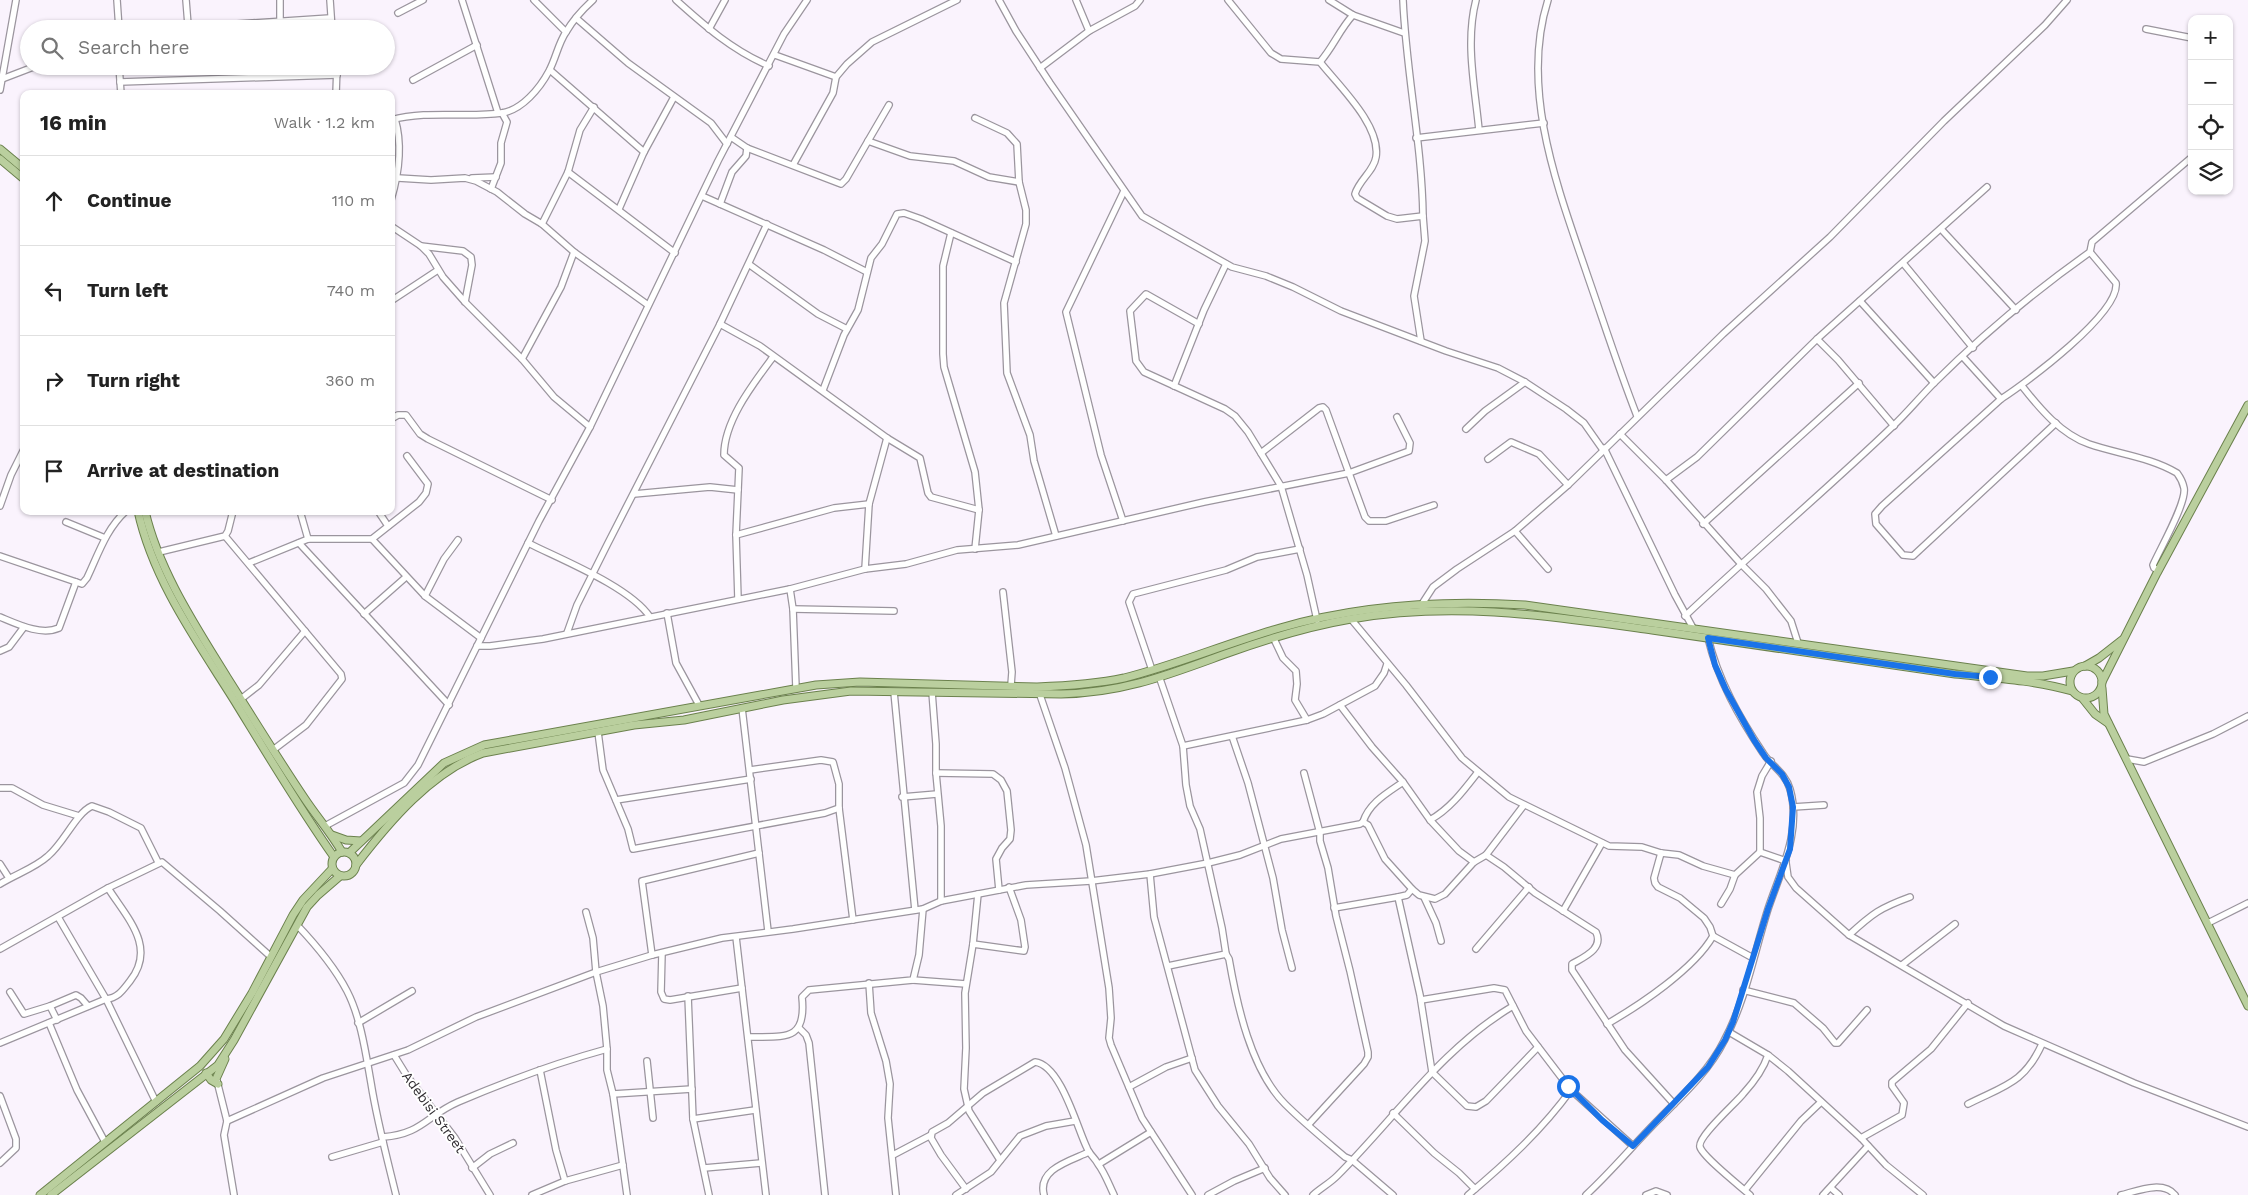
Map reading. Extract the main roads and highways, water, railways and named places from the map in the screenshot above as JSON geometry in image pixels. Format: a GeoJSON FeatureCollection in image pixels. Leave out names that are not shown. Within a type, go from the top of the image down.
{"type":"FeatureCollection","features":[{"type":"Feature","properties":{"kind":"main road"},"geometry":{"type":"LineString","coordinates":[[0,149],[20,166]]}},
{"type":"Feature","properties":{"kind":"main road"},"geometry":{"type":"LineString","coordinates":[[0,159],[20,176]]}},
{"type":"Feature","properties":{"kind":"main road"},"geometry":{"type":"LineString","coordinates":[[2083,699],[2094,697],[2102,685],[2122,639],[2248,405]]}},
{"type":"Feature","properties":{"kind":"main road"},"geometry":{"type":"LineString","coordinates":[[40,1195],[205,1061],[224,1038],[252,993],[270,956],[303,900],[332,869],[334,857],[308,821],[171,597],[151,555],[139,515]]}},
{"type":"Feature","properties":{"kind":"main road"},"geometry":{"type":"LineString","coordinates":[[146,515],[159,552],[185,607],[306,800],[346,852],[355,858],[356,865]]}},
{"type":"Feature","properties":{"kind":"main road"},"geometry":{"type":"LineString","coordinates":[[334,857],[346,852],[361,841],[444,763],[473,749],[509,740],[796,688],[860,682],[1061,686],[1121,678],[1152,670],[1263,633],[1362,611],[1422,604],[1464,602],[1524,605],[2027,676],[2043,676],[2073,671],[2099,658],[2122,639]]}},
{"type":"Feature","properties":{"kind":"main road"},"geometry":{"type":"LineString","coordinates":[[332,869],[340,876],[349,876],[375,840],[417,797],[450,769],[466,760],[495,750],[634,725],[684,720],[742,708],[851,691],[1081,694],[1129,687],[1160,679],[1230,652],[1274,639],[1351,619],[1412,612],[1469,610],[1516,612],[1955,674],[2043,683],[2072,691],[2110,725]]}},
{"type":"Feature","properties":{"kind":"main road"},"geometry":{"type":"LineString","coordinates":[[2085,666],[2090,666],[2099,672],[2104,714],[2248,1006]]}},
{"type":"Feature","properties":{"kind":"main road"},"geometry":{"type":"LineString","coordinates":[[2072,691],[2070,677],[2073,671]]}},
{"type":"Feature","properties":{"kind":"main road"},"geometry":{"type":"LineString","coordinates":[[332,835],[346,840],[361,841]]}},
{"type":"Feature","properties":{"kind":"main road"},"geometry":{"type":"LineString","coordinates":[[209,1071],[211,1080],[217,1081],[232,1043],[291,934],[312,901],[340,876]]}},
{"type":"Feature","properties":{"kind":"main road"},"geometry":{"type":"LineString","coordinates":[[284,931],[291,934]]}},
{"type":"Feature","properties":{"kind":"main road"},"geometry":{"type":"LineString","coordinates":[[52,1195],[209,1071],[232,1043]]}}]}
